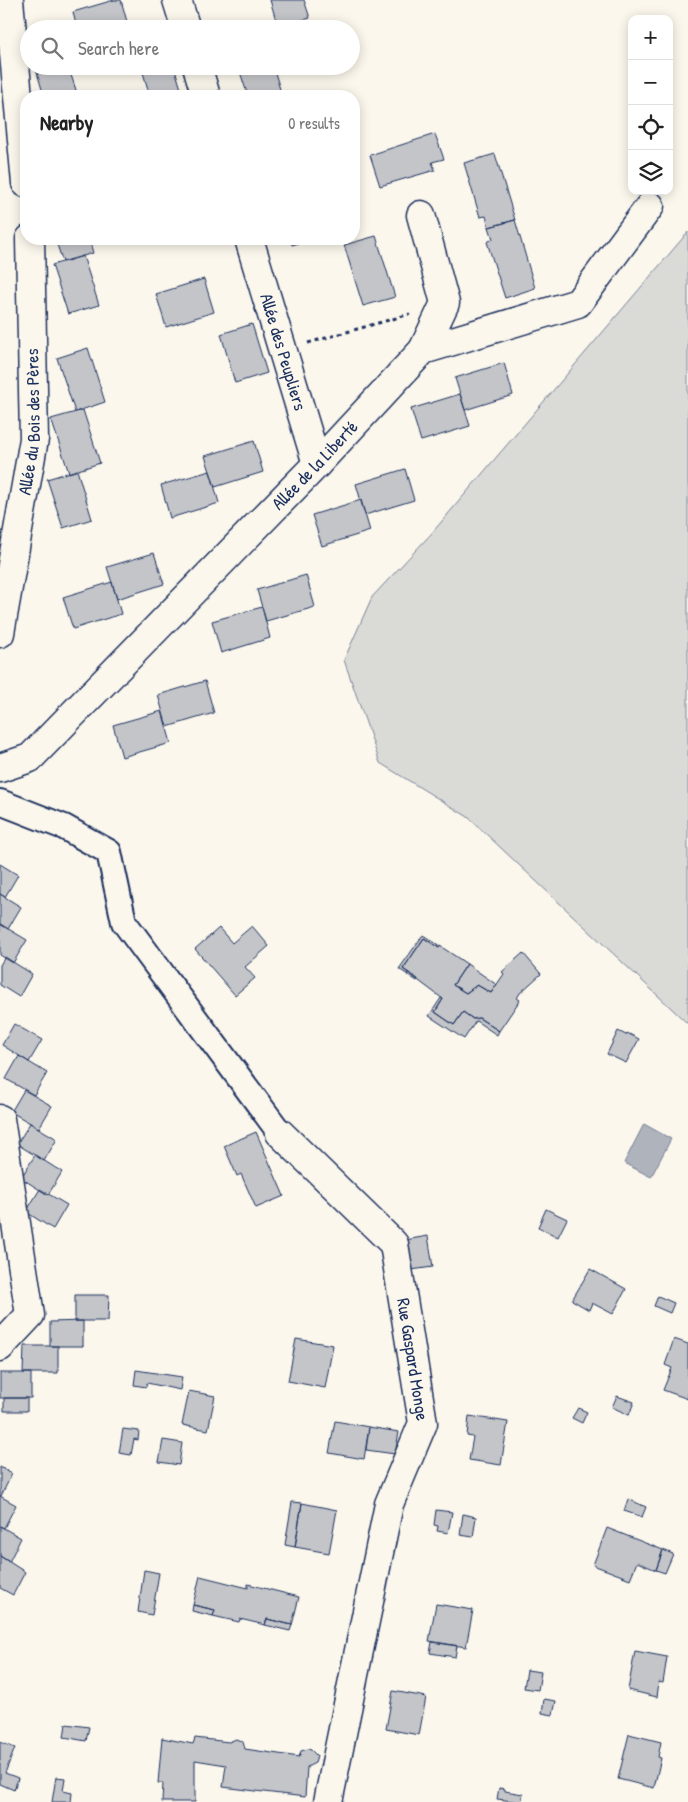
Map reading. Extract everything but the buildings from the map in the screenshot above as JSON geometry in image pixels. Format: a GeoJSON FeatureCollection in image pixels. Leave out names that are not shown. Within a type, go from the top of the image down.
{"type":"FeatureCollection","features":[{"type":"Feature","properties":{"kind":"street"},"geometry":{"type":"LineString","coordinates":[[177,0],[183,20]]}},
{"type":"Feature","properties":{"kind":"street"},"geometry":{"type":"LineString","coordinates":[[10,7],[20,117]]}},
{"type":"Feature","properties":{"kind":"street"},"geometry":{"type":"LineString","coordinates":[[200,75],[204,90]]}},
{"type":"Feature","properties":{"kind":"street"},"geometry":{"type":"LineString","coordinates":[[423,350],[578,303],[650,206]]}},
{"type":"Feature","properties":{"kind":"street"},"geometry":{"type":"LineString","coordinates":[[421,215],[445,303],[423,350]]}},
{"type":"Feature","properties":{"kind":"street","name":"Allée du Bois des Pères"},"geometry":{"type":"LineString","coordinates":[[0,633],[34,438],[30,245]]}},
{"type":"Feature","properties":{"kind":"street","name":"Allée des Peupliers"},"geometry":{"type":"LineString","coordinates":[[252,245],[317,464]]}},
{"type":"Feature","properties":{"kind":"street","name":"Allée de la Liberté"},"geometry":{"type":"LineString","coordinates":[[0,768],[30,758],[317,464],[423,350]]}},
{"type":"Feature","properties":{"kind":"street"},"geometry":{"type":"LineString","coordinates":[[0,802],[64,827],[109,852],[124,922],[280,1133]]}},
{"type":"Feature","properties":{"kind":"street"},"geometry":{"type":"LineString","coordinates":[[0,1119],[30,1315],[0,1347]]}},
{"type":"Feature","properties":{"kind":"street","name":"Rue Gaspard Monge"},"geometry":{"type":"LineString","coordinates":[[280,1133],[394,1244],[423,1423],[389,1504],[328,1802]]}},
{"type":"Feature","properties":{"kind":"path"},"geometry":{"type":"LineString","coordinates":[[283,350],[445,303]]}},
{"type":"Feature","properties":{"kind":"shaded area"},"geometry":{"type":"Polygon","coordinates":[[[688,232],[688,1024],[468,817],[380,763],[344,660],[372,597],[431,534],[688,232]]]}},
{"type":"Feature","properties":{"kind":"shaded area"},"geometry":{"type":"Polygon","coordinates":[[[644,1124],[671,1139],[651,1177],[624,1163],[644,1124]]]}}]}
